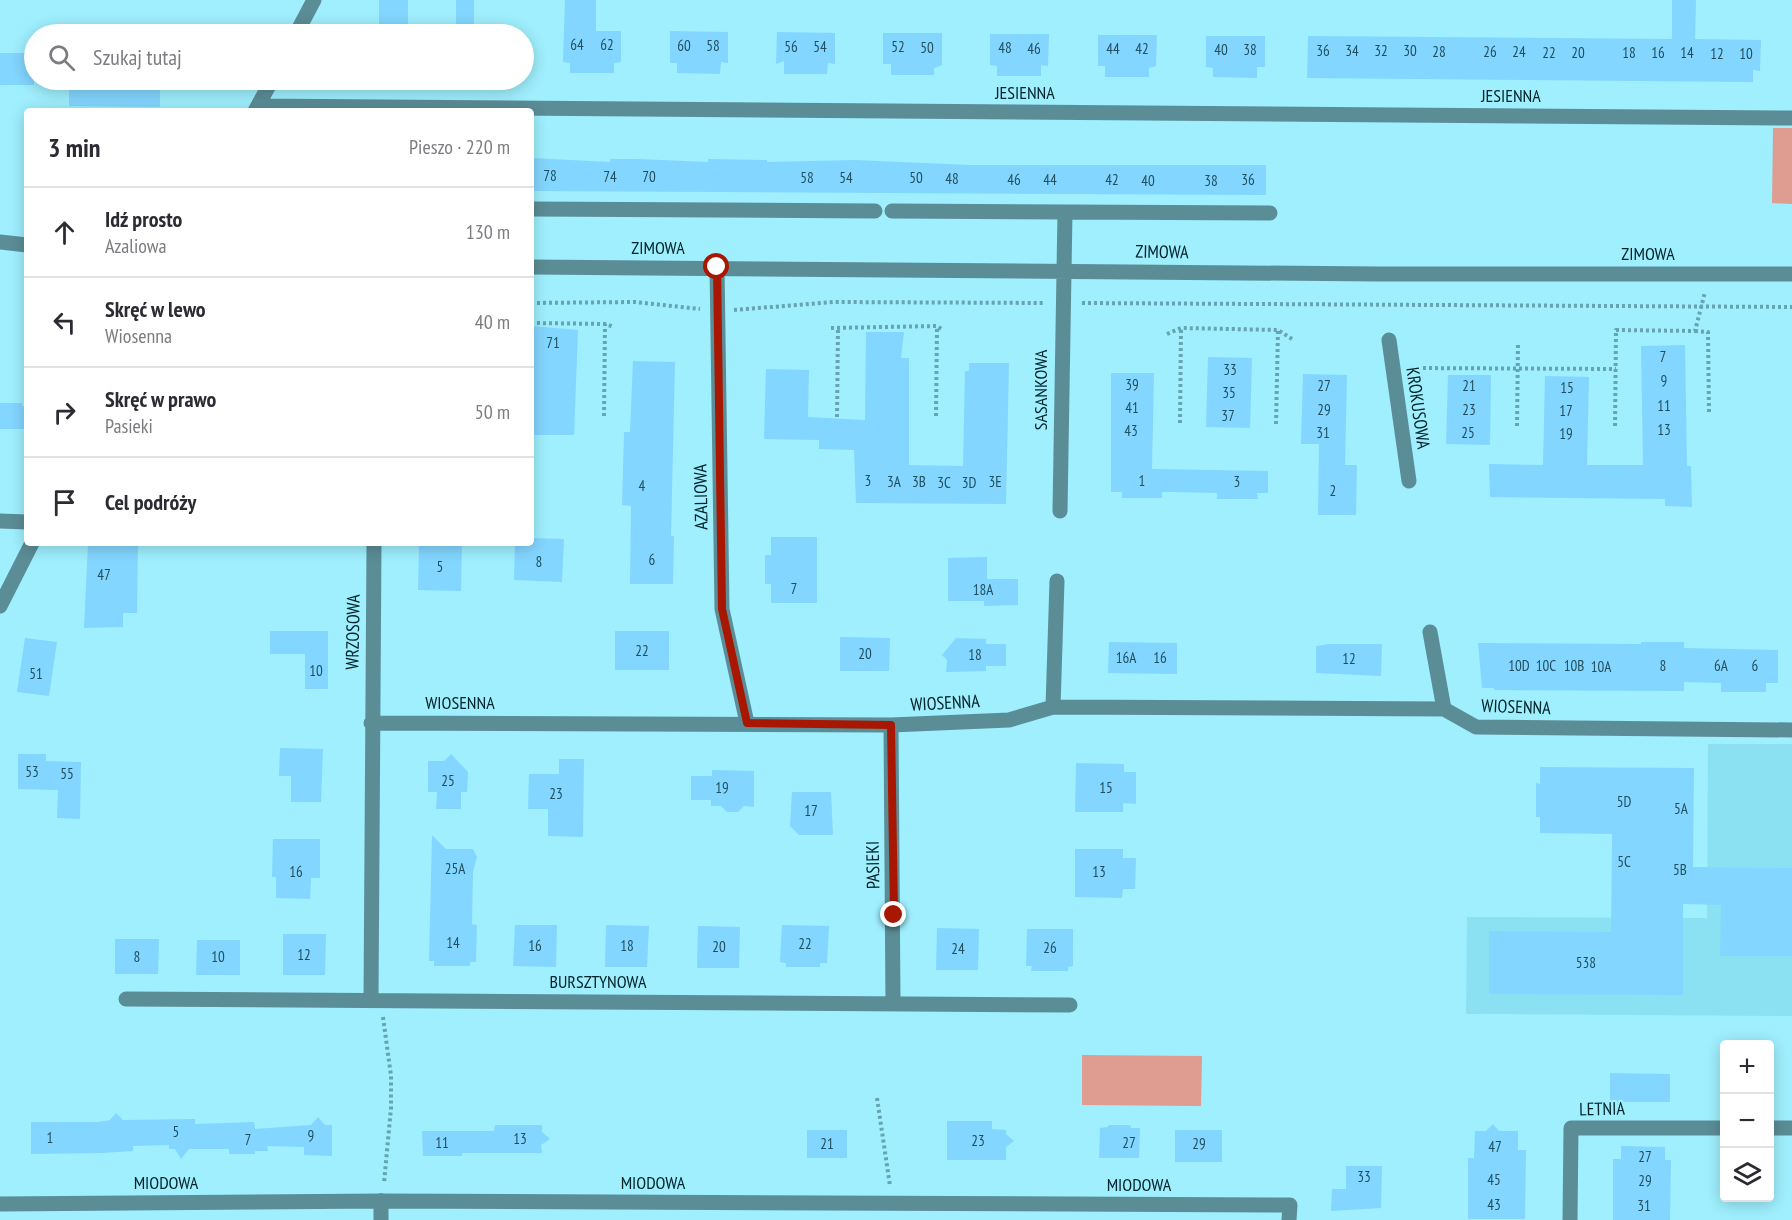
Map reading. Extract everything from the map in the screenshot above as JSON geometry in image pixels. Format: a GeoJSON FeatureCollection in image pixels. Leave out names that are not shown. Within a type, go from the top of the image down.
{"type":"FeatureCollection","features":[{"type":"Feature","properties":{"kind":"street"},"geometry":{"type":"LineString","coordinates":[[301,24],[314,0]]}},
{"type":"Feature","properties":{"kind":"street"},"geometry":{"type":"LineString","coordinates":[[257,108],[266,90]]}},
{"type":"Feature","properties":{"kind":"street","name":"JESIENNA"},"geometry":{"type":"LineString","coordinates":[[534,111],[1792,118]]}},
{"type":"Feature","properties":{"kind":"street"},"geometry":{"type":"LineString","coordinates":[[534,209],[876,211]]}},
{"type":"Feature","properties":{"kind":"street"},"geometry":{"type":"LineString","coordinates":[[892,211],[1270,213]]}},
{"type":"Feature","properties":{"kind":"street","name":"SASANKOWA"},"geometry":{"type":"LineString","coordinates":[[1060,511],[1062,270],[1065,212]]}},
{"type":"Feature","properties":{"kind":"street"},"geometry":{"type":"LineString","coordinates":[[0,242],[24,245]]}},
{"type":"Feature","properties":{"kind":"street","name":"ZIMOWA"},"geometry":{"type":"LineString","coordinates":[[534,267],[1792,274]]}},
{"type":"Feature","properties":{"kind":"street","name":"AZALIOWA"},"geometry":{"type":"LineString","coordinates":[[717,267],[722,609],[747,723]]}},
{"type":"Feature","properties":{"kind":"street","name":"KROKUSOWA"},"geometry":{"type":"LineString","coordinates":[[1389,340],[1409,481]]}},
{"type":"Feature","properties":{"kind":"street"},"geometry":{"type":"LineString","coordinates":[[0,521],[24,522]]}},
{"type":"Feature","properties":{"kind":"street"},"geometry":{"type":"LineString","coordinates":[[0,606],[30,546]]}},
{"type":"Feature","properties":{"kind":"street","name":"WRZOSOWA"},"geometry":{"type":"LineString","coordinates":[[371,723],[374,546]]}},
{"type":"Feature","properties":{"kind":"street"},"geometry":{"type":"LineString","coordinates":[[1053,707],[1057,581]]}},
{"type":"Feature","properties":{"kind":"street"},"geometry":{"type":"LineString","coordinates":[[1430,632],[1444,709]]}},
{"type":"Feature","properties":{"kind":"street","name":"WIOSENNA"},"geometry":{"type":"LineString","coordinates":[[371,723],[891,725],[1009,720],[1053,707],[1444,709],[1476,727],[1792,730]]}},
{"type":"Feature","properties":{"kind":"street"},"geometry":{"type":"LineString","coordinates":[[371,723],[377,1001]]}},
{"type":"Feature","properties":{"kind":"street","name":"PASIEKI"},"geometry":{"type":"LineString","coordinates":[[891,725],[893,1004]]}},
{"type":"Feature","properties":{"kind":"street","name":"BURSZTYNOWA"},"geometry":{"type":"LineString","coordinates":[[126,999],[1070,1005]]}},
{"type":"Feature","properties":{"kind":"street","name":"LETNIA"},"geometry":{"type":"LineString","coordinates":[[1570,1220],[1571,1128],[1720,1128]]}},
{"type":"Feature","properties":{"kind":"street"},"geometry":{"type":"LineString","coordinates":[[1774,1128],[1792,1128]]}},
{"type":"Feature","properties":{"kind":"street"},"geometry":{"type":"LineString","coordinates":[[381,1201],[381,1220]]}},
{"type":"Feature","properties":{"kind":"street","name":"MIODOWA"},"geometry":{"type":"LineString","coordinates":[[0,1204],[381,1201],[1290,1205],[1289,1220]]}},
{"type":"Feature","properties":{"kind":"street"},"geometry":{"type":"LineString","coordinates":[[905,1204],[907,1220]]}},
{"type":"Feature","properties":{"kind":"path"},"geometry":{"type":"LineString","coordinates":[[1695,331],[1708,273]]}},
{"type":"Feature","properties":{"kind":"path"},"geometry":{"type":"LineString","coordinates":[[534,303],[635,302],[741,310],[834,302],[1792,307]]}},
{"type":"Feature","properties":{"kind":"path"},"geometry":{"type":"LineString","coordinates":[[534,323],[605,324],[614,327]]}},
{"type":"Feature","properties":{"kind":"path"},"geometry":{"type":"LineString","coordinates":[[604,416],[605,324]]}},
{"type":"Feature","properties":{"kind":"path"},"geometry":{"type":"LineString","coordinates":[[936,416],[937,326]]}},
{"type":"Feature","properties":{"kind":"path"},"geometry":{"type":"LineString","coordinates":[[831,328],[937,326],[944,330]]}},
{"type":"Feature","properties":{"kind":"path"},"geometry":{"type":"LineString","coordinates":[[837,417],[838,327]]}},
{"type":"Feature","properties":{"kind":"path"},"geometry":{"type":"LineString","coordinates":[[1180,423],[1181,328]]}},
{"type":"Feature","properties":{"kind":"path"},"geometry":{"type":"LineString","coordinates":[[1167,334],[1181,328],[1278,330],[1292,339]]}},
{"type":"Feature","properties":{"kind":"path"},"geometry":{"type":"LineString","coordinates":[[1276,424],[1278,330]]}},
{"type":"Feature","properties":{"kind":"path"},"geometry":{"type":"LineString","coordinates":[[1615,426],[1616,330],[1708,332],[1709,414]]}},
{"type":"Feature","properties":{"kind":"path"},"geometry":{"type":"LineString","coordinates":[[1517,426],[1518,343]]}},
{"type":"Feature","properties":{"kind":"path"},"geometry":{"type":"LineString","coordinates":[[1609,345],[1616,346]]}},
{"type":"Feature","properties":{"kind":"path"},"geometry":{"type":"LineString","coordinates":[[1412,378],[1411,367],[1616,369]]}},
{"type":"Feature","properties":{"kind":"path"},"geometry":{"type":"LineString","coordinates":[[377,1001],[391,1108],[389,1147],[381,1201]]}},
{"type":"Feature","properties":{"kind":"path"},"geometry":{"type":"LineString","coordinates":[[877,1098],[888,1179],[891,1188],[905,1204]]}},
{"type":"Feature","properties":{"kind":"shaded area"},"geometry":{"type":"Polygon","coordinates":[[[1773,128],[1792,128],[1792,204],[1772,203],[1773,128]]]}},
{"type":"Feature","properties":{"kind":"shaded area"},"geometry":{"type":"Polygon","coordinates":[[[1708,744],[1792,744],[1792,1016],[1466,1014],[1467,917],[1707,918],[1708,744]]]}},
{"type":"Feature","properties":{"kind":"shaded area"},"geometry":{"type":"Polygon","coordinates":[[[1082,1055],[1202,1056],[1201,1106],[1082,1105],[1082,1055]]]}},
{"type":"Feature","properties":{"kind":"building"},"geometry":{"type":"Polygon","coordinates":[[[379,0],[408,0],[408,24],[379,24],[379,0]]]}},
{"type":"Feature","properties":{"kind":"building"},"geometry":{"type":"Polygon","coordinates":[[[456,0],[474,0],[474,24],[456,24],[456,0]]]}},
{"type":"Feature","properties":{"kind":"building"},"geometry":{"type":"Polygon","coordinates":[[[565,0],[596,0],[596,31],[621,31],[621,62],[614,63],[614,73],[570,73],[570,63],[563,62],[565,0]]]}},
{"type":"Feature","properties":{"kind":"building"},"geometry":{"type":"Polygon","coordinates":[[[1672,0],[1696,0],[1695,39],[1761,40],[1760,71],[1753,70],[1753,82],[1307,78],[1308,36],[1672,39],[1672,0]]]}},
{"type":"Feature","properties":{"kind":"building"},"geometry":{"type":"Polygon","coordinates":[[[670,31],[728,32],[728,63],[721,62],[720,74],[677,73],[677,63],[670,63],[670,31]]]}},
{"type":"Feature","properties":{"kind":"building"},"geometry":{"type":"Polygon","coordinates":[[[777,32],[835,33],[835,64],[828,63],[827,74],[784,74],[784,61],[776,64],[777,32]]]}},
{"type":"Feature","properties":{"kind":"building"},"geometry":{"type":"Polygon","coordinates":[[[883,33],[942,33],[942,65],[934,68],[934,75],[891,75],[891,64],[883,64],[883,33]]]}},
{"type":"Feature","properties":{"kind":"building"},"geometry":{"type":"Polygon","coordinates":[[[990,34],[1049,34],[1048,66],[1041,65],[1041,76],[997,76],[997,66],[990,65],[990,34]]]}},
{"type":"Feature","properties":{"kind":"building"},"geometry":{"type":"Polygon","coordinates":[[[1098,35],[1157,35],[1156,66],[1149,68],[1149,77],[1105,77],[1105,66],[1098,66],[1098,35]]]}},
{"type":"Feature","properties":{"kind":"building"},"geometry":{"type":"Polygon","coordinates":[[[1206,36],[1265,36],[1265,67],[1257,67],[1257,78],[1213,77],[1213,68],[1206,67],[1206,36]]]}},
{"type":"Feature","properties":{"kind":"building"},"geometry":{"type":"Polygon","coordinates":[[[0,53],[24,53],[24,85],[0,85],[0,53]]]}},
{"type":"Feature","properties":{"kind":"building"},"geometry":{"type":"Polygon","coordinates":[[[69,90],[160,90],[160,107],[69,106],[69,90]]]}},
{"type":"Feature","properties":{"kind":"building"},"geometry":{"type":"Polygon","coordinates":[[[534,158],[610,162],[610,159],[638,159],[708,162],[708,159],[767,160],[767,162],[855,160],[970,165],[1266,165],[1266,195],[534,191],[534,158]]]}},
{"type":"Feature","properties":{"kind":"building"},"geometry":{"type":"Polygon","coordinates":[[[534,326],[578,330],[574,435],[534,435],[534,326]]]}},
{"type":"Feature","properties":{"kind":"building"},"geometry":{"type":"Polygon","coordinates":[[[866,332],[904,332],[901,358],[909,358],[909,465],[963,466],[965,371],[969,371],[969,363],[1009,363],[1006,504],[856,503],[854,450],[819,449],[819,440],[764,439],[766,369],[809,370],[808,417],[865,420],[866,332]]]}},
{"type":"Feature","properties":{"kind":"building"},"geometry":{"type":"Polygon","coordinates":[[[1685,345],[1687,466],[1691,466],[1692,507],[1665,506],[1665,499],[1490,497],[1489,464],[1543,465],[1545,376],[1589,377],[1587,465],[1643,465],[1641,346],[1685,345]]]}},
{"type":"Feature","properties":{"kind":"building"},"geometry":{"type":"Polygon","coordinates":[[[1208,357],[1252,358],[1250,428],[1206,427],[1208,357]]]}},
{"type":"Feature","properties":{"kind":"building"},"geometry":{"type":"Polygon","coordinates":[[[633,361],[675,362],[671,536],[674,536],[673,584],[630,584],[631,506],[622,505],[624,432],[630,432],[633,361]]]}},
{"type":"Feature","properties":{"kind":"building"},"geometry":{"type":"Polygon","coordinates":[[[1111,373],[1154,373],[1152,469],[1268,471],[1268,493],[1257,493],[1258,499],[1217,499],[1217,493],[1162,492],[1162,498],[1122,498],[1122,492],[1111,492],[1111,373]]]}},
{"type":"Feature","properties":{"kind":"building"},"geometry":{"type":"Polygon","coordinates":[[[1303,374],[1347,375],[1345,465],[1357,465],[1356,515],[1318,515],[1319,444],[1301,444],[1303,374]]]}},
{"type":"Feature","properties":{"kind":"building"},"geometry":{"type":"Polygon","coordinates":[[[1448,375],[1491,375],[1490,445],[1446,444],[1448,375]]]}},
{"type":"Feature","properties":{"kind":"building"},"geometry":{"type":"Polygon","coordinates":[[[0,403],[22,403],[24,429],[0,429],[0,403]]]}},
{"type":"Feature","properties":{"kind":"building"},"geometry":{"type":"Polygon","coordinates":[[[771,537],[817,537],[817,603],[771,603],[771,584],[765,584],[765,555],[771,555],[771,537]]]}},
{"type":"Feature","properties":{"kind":"building"},"geometry":{"type":"Polygon","coordinates":[[[534,538],[564,539],[562,582],[514,580],[515,546],[534,546],[534,538]]]}},
{"type":"Feature","properties":{"kind":"building"},"geometry":{"type":"Polygon","coordinates":[[[88,546],[138,546],[137,613],[123,613],[123,627],[84,628],[88,546]]]}},
{"type":"Feature","properties":{"kind":"building"},"geometry":{"type":"Polygon","coordinates":[[[419,546],[462,546],[461,591],[418,590],[419,546]]]}},
{"type":"Feature","properties":{"kind":"building"},"geometry":{"type":"Polygon","coordinates":[[[987,557],[987,579],[1018,579],[1018,605],[984,606],[984,601],[948,601],[948,558],[987,557]]]}},
{"type":"Feature","properties":{"kind":"building"},"geometry":{"type":"Polygon","coordinates":[[[270,631],[328,631],[328,689],[305,689],[305,654],[270,654],[270,631]]]}},
{"type":"Feature","properties":{"kind":"building"},"geometry":{"type":"Polygon","coordinates":[[[615,631],[669,631],[669,670],[615,670],[615,631]]]}},
{"type":"Feature","properties":{"kind":"building"},"geometry":{"type":"Polygon","coordinates":[[[840,637],[890,638],[889,671],[840,671],[840,637]]]}},
{"type":"Feature","properties":{"kind":"building"},"geometry":{"type":"Polygon","coordinates":[[[25,638],[57,642],[49,696],[17,692],[25,638]]]}},
{"type":"Feature","properties":{"kind":"building"},"geometry":{"type":"Polygon","coordinates":[[[956,638],[986,639],[986,644],[1006,644],[1006,666],[986,666],[986,671],[946,672],[947,660],[942,655],[956,638]]]}},
{"type":"Feature","properties":{"kind":"building"},"geometry":{"type":"Polygon","coordinates":[[[1109,642],[1177,643],[1177,674],[1108,673],[1109,642]]]}},
{"type":"Feature","properties":{"kind":"building"},"geometry":{"type":"Polygon","coordinates":[[[1641,642],[1684,642],[1684,648],[1778,650],[1778,683],[1766,683],[1766,692],[1721,692],[1721,683],[1684,682],[1684,691],[1494,690],[1494,688],[1482,688],[1478,643],[1641,644],[1641,642]]]}},
{"type":"Feature","properties":{"kind":"building"},"geometry":{"type":"Polygon","coordinates":[[[1382,644],[1381,676],[1316,673],[1316,646],[1382,644]]]}},
{"type":"Feature","properties":{"kind":"building"},"geometry":{"type":"Polygon","coordinates":[[[280,748],[323,749],[321,802],[291,802],[291,776],[279,776],[280,748]]]}},
{"type":"Feature","properties":{"kind":"building"},"geometry":{"type":"Polygon","coordinates":[[[18,754],[46,754],[46,761],[81,762],[80,819],[57,818],[58,790],[18,789],[18,754]]]}},
{"type":"Feature","properties":{"kind":"building"},"geometry":{"type":"Polygon","coordinates":[[[451,754],[468,772],[467,792],[461,792],[461,809],[436,809],[437,792],[428,792],[428,761],[444,761],[451,754]]]}},
{"type":"Feature","properties":{"kind":"building"},"geometry":{"type":"Polygon","coordinates":[[[559,759],[584,759],[583,837],[548,836],[548,809],[528,809],[529,774],[559,774],[559,759]]]}},
{"type":"Feature","properties":{"kind":"building"},"geometry":{"type":"Polygon","coordinates":[[[1076,763],[1124,764],[1124,772],[1136,772],[1136,804],[1123,803],[1123,812],[1075,812],[1076,763]]]}},
{"type":"Feature","properties":{"kind":"building"},"geometry":{"type":"Polygon","coordinates":[[[1540,767],[1694,768],[1693,867],[1792,868],[1792,956],[1720,956],[1721,905],[1683,904],[1683,995],[1489,994],[1489,931],[1611,932],[1612,834],[1540,833],[1540,817],[1536,817],[1536,783],[1540,784],[1540,767]]]}},
{"type":"Feature","properties":{"kind":"building"},"geometry":{"type":"Polygon","coordinates":[[[712,770],[754,771],[754,807],[744,806],[738,812],[727,812],[721,806],[711,806],[711,800],[691,800],[691,776],[712,776],[712,770]]]}},
{"type":"Feature","properties":{"kind":"building"},"geometry":{"type":"Polygon","coordinates":[[[792,792],[831,792],[833,835],[799,835],[790,826],[792,792]]]}},
{"type":"Feature","properties":{"kind":"building"},"geometry":{"type":"Polygon","coordinates":[[[432,835],[446,849],[473,849],[477,857],[473,872],[472,924],[477,925],[476,962],[470,962],[470,966],[434,966],[434,961],[429,961],[432,835]]]}},
{"type":"Feature","properties":{"kind":"building"},"geometry":{"type":"Polygon","coordinates":[[[273,839],[320,839],[320,878],[311,878],[310,899],[276,898],[276,877],[272,877],[273,839]]]}},
{"type":"Feature","properties":{"kind":"building"},"geometry":{"type":"Polygon","coordinates":[[[1075,849],[1123,849],[1123,858],[1136,858],[1135,889],[1123,889],[1122,898],[1075,897],[1075,849]]]}},
{"type":"Feature","properties":{"kind":"building"},"geometry":{"type":"Polygon","coordinates":[[[515,925],[557,925],[556,967],[513,966],[515,925]]]}},
{"type":"Feature","properties":{"kind":"building"},"geometry":{"type":"Polygon","coordinates":[[[606,925],[649,926],[647,967],[605,967],[606,925]]]}},
{"type":"Feature","properties":{"kind":"building"},"geometry":{"type":"Polygon","coordinates":[[[782,925],[829,926],[827,963],[820,963],[820,967],[786,967],[786,963],[780,962],[782,925]]]}},
{"type":"Feature","properties":{"kind":"building"},"geometry":{"type":"Polygon","coordinates":[[[698,926],[740,927],[739,968],[697,968],[698,926]]]}},
{"type":"Feature","properties":{"kind":"building"},"geometry":{"type":"Polygon","coordinates":[[[937,928],[979,929],[978,970],[936,970],[937,928]]]}},
{"type":"Feature","properties":{"kind":"building"},"geometry":{"type":"Polygon","coordinates":[[[1027,929],[1073,929],[1073,966],[1068,967],[1068,971],[1031,971],[1032,966],[1026,966],[1027,929]]]}},
{"type":"Feature","properties":{"kind":"building"},"geometry":{"type":"Polygon","coordinates":[[[283,934],[326,934],[325,975],[283,975],[283,934]]]}},
{"type":"Feature","properties":{"kind":"building"},"geometry":{"type":"Polygon","coordinates":[[[115,939],[159,939],[158,974],[115,974],[115,939]]]}},
{"type":"Feature","properties":{"kind":"building"},"geometry":{"type":"Polygon","coordinates":[[[197,940],[240,940],[240,975],[196,975],[197,940]]]}},
{"type":"Feature","properties":{"kind":"building"},"geometry":{"type":"Polygon","coordinates":[[[1610,1073],[1670,1074],[1670,1102],[1610,1102],[1610,1073]]]}},
{"type":"Feature","properties":{"kind":"building"},"geometry":{"type":"Polygon","coordinates":[[[116,1113],[123,1120],[195,1119],[195,1124],[254,1122],[255,1129],[311,1125],[318,1117],[325,1125],[332,1125],[332,1156],[304,1155],[304,1147],[267,1146],[268,1151],[255,1151],[255,1154],[229,1154],[229,1149],[189,1149],[181,1159],[175,1149],[169,1149],[169,1145],[133,1146],[133,1151],[31,1154],[31,1122],[99,1122],[110,1120],[116,1113]]]}},
{"type":"Feature","properties":{"kind":"building"},"geometry":{"type":"Polygon","coordinates":[[[947,1121],[992,1121],[992,1129],[1006,1130],[1006,1134],[1014,1141],[1006,1147],[1006,1160],[947,1160],[947,1121]]]}},
{"type":"Feature","properties":{"kind":"building"},"geometry":{"type":"Polygon","coordinates":[[[1493,1124],[1499,1131],[1518,1131],[1518,1150],[1526,1150],[1525,1219],[1468,1219],[1468,1158],[1474,1158],[1475,1131],[1486,1131],[1493,1124]]]}},
{"type":"Feature","properties":{"kind":"building"},"geometry":{"type":"Polygon","coordinates":[[[495,1125],[542,1125],[542,1132],[550,1139],[541,1145],[542,1153],[462,1153],[462,1156],[423,1156],[422,1131],[494,1131],[495,1125]]]}},
{"type":"Feature","properties":{"kind":"building"},"geometry":{"type":"Polygon","coordinates":[[[1109,1125],[1130,1125],[1131,1128],[1140,1128],[1139,1158],[1099,1158],[1100,1128],[1109,1125]]]}},
{"type":"Feature","properties":{"kind":"building"},"geometry":{"type":"Polygon","coordinates":[[[807,1130],[847,1130],[847,1158],[807,1158],[807,1130]]]}},
{"type":"Feature","properties":{"kind":"building"},"geometry":{"type":"Polygon","coordinates":[[[1175,1130],[1222,1130],[1222,1162],[1175,1162],[1175,1130]]]}},
{"type":"Feature","properties":{"kind":"building"},"geometry":{"type":"Polygon","coordinates":[[[1621,1146],[1665,1147],[1665,1160],[1671,1160],[1670,1220],[1613,1220],[1613,1159],[1621,1159],[1621,1146]]]}},
{"type":"Feature","properties":{"kind":"building"},"geometry":{"type":"Polygon","coordinates":[[[1346,1166],[1382,1166],[1381,1208],[1331,1211],[1332,1189],[1346,1189],[1346,1166]]]}},
{"type":"Feature","properties":{"kind":"route"},"geometry":{"type":"LineString","coordinates":[[717,267],[722,609],[747,723],[891,725],[894,915]]}}]}
